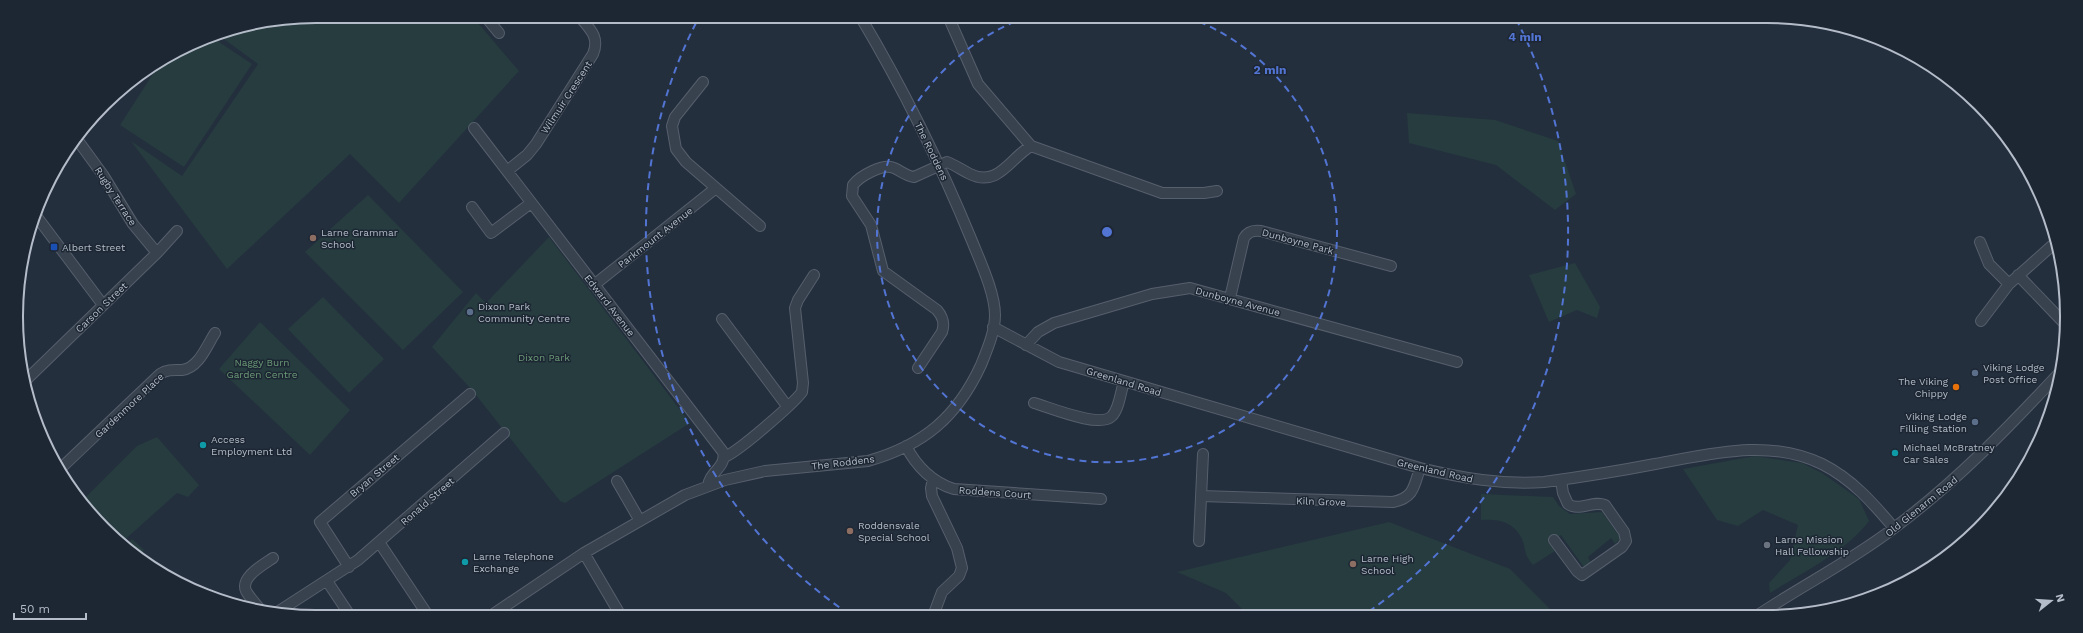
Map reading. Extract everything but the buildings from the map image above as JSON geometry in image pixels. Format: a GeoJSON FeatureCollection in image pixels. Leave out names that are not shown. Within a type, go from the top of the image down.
{"type":"FeatureCollection","features":[{"type":"Feature","properties":{"kind":"street"},"geometry":{"type":"LineString","coordinates":[[491,23],[499,33]]}},
{"type":"Feature","properties":{"kind":"street","name":"Wilmuir Crescent"},"geometry":{"type":"LineString","coordinates":[[507,171],[536,144],[593,54],[596,46],[596,39],[584,23]]}},
{"type":"Feature","properties":{"kind":"street","name":"The Roddens"},"geometry":{"type":"LineString","coordinates":[[499,610],[584,553],[685,494],[725,480],[765,471],[868,461],[884,456],[906,446],[940,425],[954,411],[965,396],[983,358],[993,327],[994,305],[976,252],[940,166],[902,90],[864,23]]}},
{"type":"Feature","properties":{"kind":"street"},"geometry":{"type":"LineString","coordinates":[[951,23],[978,84],[1031,146],[1162,193],[1204,193],[1217,191]]}},
{"type":"Feature","properties":{"kind":"street"},"geometry":{"type":"LineString","coordinates":[[703,82],[675,117],[672,126],[673,138],[679,155],[760,226]]}},
{"type":"Feature","properties":{"kind":"street","name":"Edward Avenue"},"geometry":{"type":"LineString","coordinates":[[474,128],[711,436],[723,452],[724,457]]}},
{"type":"Feature","properties":{"kind":"street","name":"Rugby Terrace"},"geometry":{"type":"LineString","coordinates":[[80,143],[104,176],[133,224],[157,253]]}},
{"type":"Feature","properties":{"kind":"street"},"geometry":{"type":"LineString","coordinates":[[918,368],[942,332],[944,326],[942,319],[937,310],[883,271],[872,229],[854,199],[852,191],[853,185],[858,180],[883,167],[892,167],[914,177],[947,162],[971,174],[988,177],[997,175],[1020,152],[1031,146]]}},
{"type":"Feature","properties":{"kind":"street","name":"Parkmount Avenue"},"geometry":{"type":"LineString","coordinates":[[594,285],[716,188]]}},
{"type":"Feature","properties":{"kind":"street"},"geometry":{"type":"LineString","coordinates":[[472,207],[491,233],[531,203]]}},
{"type":"Feature","properties":{"kind":"street"},"geometry":{"type":"LineString","coordinates":[[40,220],[103,305]]}},
{"type":"Feature","properties":{"kind":"street","name":"Dunboyne Park"},"geometry":{"type":"LineString","coordinates":[[1230,298],[1244,238],[1248,233],[1254,231],[1261,231],[1391,266]]}},
{"type":"Feature","properties":{"kind":"street","name":"Carson Street"},"geometry":{"type":"LineString","coordinates":[[30,377],[177,232]]}},
{"type":"Feature","properties":{"kind":"street"},"geometry":{"type":"LineString","coordinates":[[1980,242],[1989,264],[2009,284]]}},
{"type":"Feature","properties":{"kind":"street"},"geometry":{"type":"LineString","coordinates":[[1981,321],[2009,284],[2051,246]]}},
{"type":"Feature","properties":{"kind":"street"},"geometry":{"type":"LineString","coordinates":[[708,486],[709,479],[722,463],[724,457],[733,453],[788,406],[802,392],[803,383],[794,308],[814,275]]}},
{"type":"Feature","properties":{"kind":"street"},"geometry":{"type":"LineString","coordinates":[[2018,275],[2060,319]]}},
{"type":"Feature","properties":{"kind":"street","name":"Dunboyne Avenue"},"geometry":{"type":"LineString","coordinates":[[1026,345],[1038,332],[1054,323],[1165,291],[1193,288],[1457,362]]}},
{"type":"Feature","properties":{"kind":"street"},"geometry":{"type":"LineString","coordinates":[[722,320],[788,406]]}},
{"type":"Feature","properties":{"kind":"street","name":"Greenland Road"},"geometry":{"type":"LineString","coordinates":[[993,327],[1059,362],[1451,476],[1499,482],[1525,483],[1561,480],[1724,452],[1753,449],[1773,450],[1805,457],[1838,473],[1862,492],[1894,528]]}},
{"type":"Feature","properties":{"kind":"street","name":"Gardenmore Place"},"geometry":{"type":"LineString","coordinates":[[64,466],[161,373],[170,370],[187,369],[193,365],[215,333]]}},
{"type":"Feature","properties":{"kind":"street","name":"Old Glenarm Road"},"geometry":{"type":"LineString","coordinates":[[1765,610],[1832,570],[1894,528],[1954,480],[2053,380]]}},
{"type":"Feature","properties":{"kind":"street"},"geometry":{"type":"LineString","coordinates":[[1034,403],[1087,419],[1105,420],[1114,414],[1124,381]]}},
{"type":"Feature","properties":{"kind":"street","name":"Bryan Street"},"geometry":{"type":"LineString","coordinates":[[349,567],[320,522],[470,394]]}},
{"type":"Feature","properties":{"kind":"street","name":"Ronald Street"},"geometry":{"type":"LineString","coordinates":[[284,608],[349,567],[504,433]]}},
{"type":"Feature","properties":{"kind":"street","name":"Roddens Court"},"geometry":{"type":"LineString","coordinates":[[906,446],[915,461],[933,479],[942,485],[959,490],[1101,499]]}},
{"type":"Feature","properties":{"kind":"street"},"geometry":{"type":"LineString","coordinates":[[1199,541],[1202,454]]}},
{"type":"Feature","properties":{"kind":"street","name":"Kiln Grove"},"geometry":{"type":"LineString","coordinates":[[1201,496],[1393,502],[1406,499],[1410,495],[1420,468]]}},
{"type":"Feature","properties":{"kind":"street"},"geometry":{"type":"LineString","coordinates":[[933,479],[931,488],[932,496],[959,551],[962,568],[959,576],[942,592],[935,610]]}},
{"type":"Feature","properties":{"kind":"street"},"geometry":{"type":"LineString","coordinates":[[1554,540],[1576,571],[1582,575],[1588,573],[1622,547],[1626,542],[1624,532],[1605,505],[1598,504],[1577,507],[1568,504],[1563,493],[1561,480]]}},
{"type":"Feature","properties":{"kind":"street"},"geometry":{"type":"LineString","coordinates":[[616,481],[640,521]]}},
{"type":"Feature","properties":{"kind":"street"},"geometry":{"type":"LineString","coordinates":[[379,542],[424,610]]}},
{"type":"Feature","properties":{"kind":"street"},"geometry":{"type":"LineString","coordinates":[[584,553],[617,610]]}},
{"type":"Feature","properties":{"kind":"street"},"geometry":{"type":"LineString","coordinates":[[255,603],[246,591],[246,586],[250,575],[273,558]]}},
{"type":"Feature","properties":{"kind":"street"},"geometry":{"type":"LineString","coordinates":[[327,581],[346,610]]}},
{"type":"Feature","properties":{"kind":"green space"},"geometry":{"type":"Polygon","coordinates":[[[478,23],[519,71],[399,203],[350,154],[227,269],[131,141],[182,176],[258,64],[223,39],[259,29],[297,24],[478,23]]]}},
{"type":"Feature","properties":{"kind":"green space"},"geometry":{"type":"Polygon","coordinates":[[[217,41],[252,64],[184,167],[120,125],[155,71],[204,45],[217,41]]]}},
{"type":"Feature","properties":{"kind":"green space"},"geometry":{"type":"Polygon","coordinates":[[[1407,113],[1495,120],[1558,141],[1576,194],[1555,210],[1496,165],[1409,143],[1407,113]]]}},
{"type":"Feature","properties":{"kind":"green space"},"geometry":{"type":"Polygon","coordinates":[[[368,195],[463,292],[403,350],[305,252],[368,195]]]}},
{"type":"Feature","properties":{"kind":"green space","name":"Dixon Park"},"geometry":{"type":"Polygon","coordinates":[[[549,237],[690,423],[565,503],[560,501],[472,390],[432,347],[476,293],[486,303],[549,237]]]}},
{"type":"Feature","properties":{"kind":"green space"},"geometry":{"type":"Polygon","coordinates":[[[1575,263],[1600,307],[1597,318],[1577,310],[1549,322],[1529,275],[1575,263]]]}},
{"type":"Feature","properties":{"kind":"green space"},"geometry":{"type":"Polygon","coordinates":[[[323,297],[384,359],[349,393],[288,329],[323,297]]]}},
{"type":"Feature","properties":{"kind":"green space","name":"Naggy Burn Garden Centre"},"geometry":{"type":"Polygon","coordinates":[[[260,322],[350,410],[310,455],[219,369],[260,322]]]}},
{"type":"Feature","properties":{"kind":"green space"},"geometry":{"type":"Polygon","coordinates":[[[157,437],[199,485],[188,497],[177,493],[125,539],[109,524],[86,497],[137,446],[157,437]]]}},
{"type":"Feature","properties":{"kind":"green space"},"geometry":{"type":"Polygon","coordinates":[[[1755,456],[1802,463],[1822,473],[1859,499],[1869,521],[1860,532],[1836,552],[1770,593],[1769,583],[1790,560],[1798,525],[1763,510],[1738,526],[1717,520],[1683,469],[1755,456]]]}},
{"type":"Feature","properties":{"kind":"green space"},"geometry":{"type":"Polygon","coordinates":[[[1481,494],[1553,497],[1559,506],[1570,514],[1602,512],[1620,537],[1615,544],[1611,538],[1588,557],[1591,563],[1587,567],[1583,566],[1561,535],[1549,542],[1555,551],[1533,565],[1527,557],[1521,537],[1513,527],[1504,522],[1481,520],[1481,494]]]}},
{"type":"Feature","properties":{"kind":"green space"},"geometry":{"type":"Polygon","coordinates":[[[1389,522],[1510,569],[1551,610],[1243,610],[1226,593],[1177,572],[1389,522]]]}},
{"type":"Feature","properties":{"kind":"green space"},"geometry":{"type":"Polygon","coordinates":[[[132,539],[144,550],[142,553],[138,549],[129,542],[132,539]]]}},
{"type":"Feature","properties":{"kind":"place","name":"Larne Grammar School"},"geometry":{"type":"Point","coordinates":[313,238]}},
{"type":"Feature","properties":{"kind":"place","name":"Albert Street"},"geometry":{"type":"Point","coordinates":[54,247]}},
{"type":"Feature","properties":{"kind":"place","name":"Dixon Park Community Centre"},"geometry":{"type":"Point","coordinates":[470,312]}},
{"type":"Feature","properties":{"kind":"place","name":"Viking Lodge Post Office"},"geometry":{"type":"Point","coordinates":[1975,373]}},
{"type":"Feature","properties":{"kind":"place","name":"The Viking Chippy"},"geometry":{"type":"Point","coordinates":[1956,387]}},
{"type":"Feature","properties":{"kind":"place","name":"Viking Lodge Filling Station"},"geometry":{"type":"Point","coordinates":[1975,422]}},
{"type":"Feature","properties":{"kind":"place","name":"Access Employment Ltd"},"geometry":{"type":"Point","coordinates":[203,445]}},
{"type":"Feature","properties":{"kind":"place","name":"Michael McBratney Car Sales"},"geometry":{"type":"Point","coordinates":[1895,453]}},
{"type":"Feature","properties":{"kind":"place","name":"Roddensvale Special School"},"geometry":{"type":"Point","coordinates":[850,531]}},
{"type":"Feature","properties":{"kind":"place","name":"Larne Mission Hall Fellowship"},"geometry":{"type":"Point","coordinates":[1767,545]}},
{"type":"Feature","properties":{"kind":"place","name":"Larne Telephone Exchange"},"geometry":{"type":"Point","coordinates":[465,562]}},
{"type":"Feature","properties":{"kind":"place","name":"Larne High School"},"geometry":{"type":"Point","coordinates":[1353,564]}}]}
